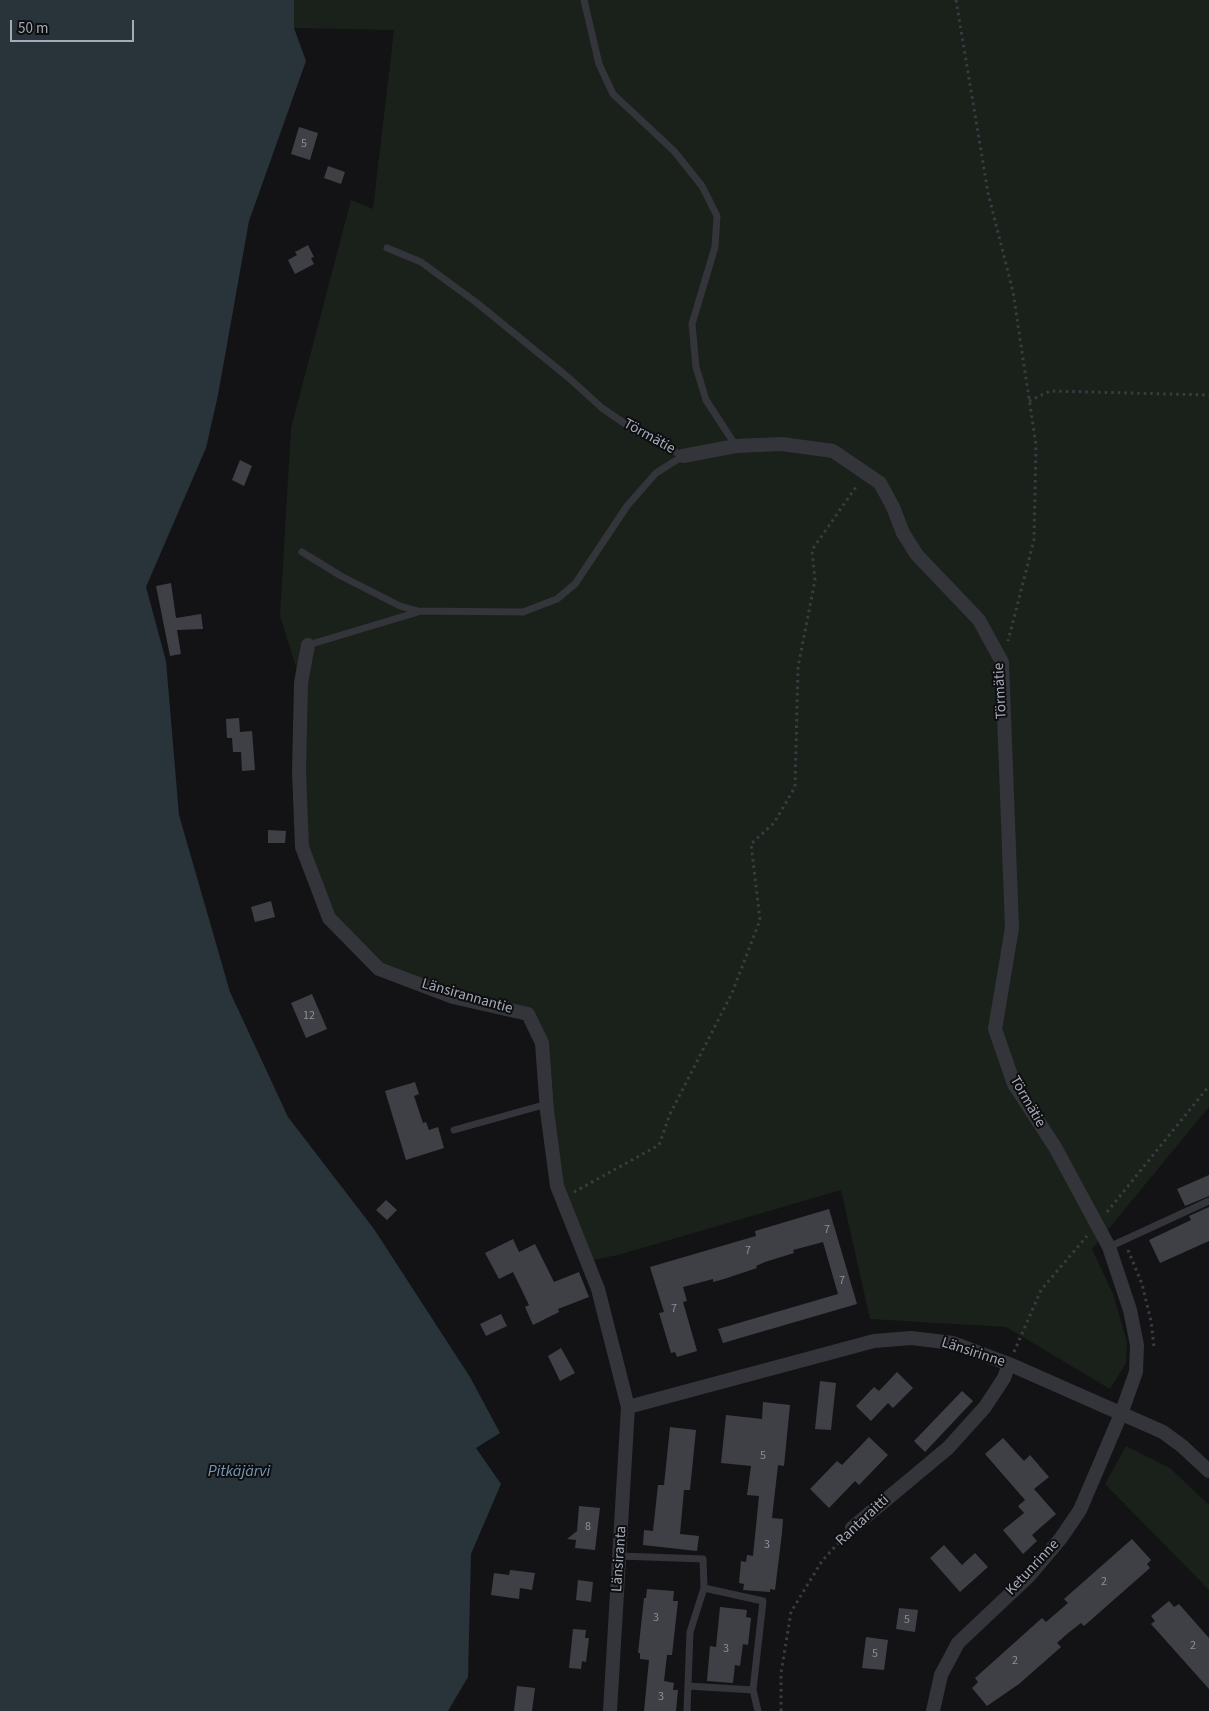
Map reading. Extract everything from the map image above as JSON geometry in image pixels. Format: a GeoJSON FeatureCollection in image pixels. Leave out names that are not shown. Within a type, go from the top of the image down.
{"type":"FeatureCollection","features":[{"type":"Feature","properties":{"kind":"street","name":"Törmätie"},"geometry":{"type":"LineString","coordinates":[[683,456],[736,446],[782,444],[833,451],[880,483],[893,507],[903,534],[917,555],[979,620],[1002,662],[1012,928],[996,1030],[1014,1084],[1055,1147],[1109,1247],[1130,1310],[1137,1345],[1136,1372],[1121,1414]]}},
{"type":"Feature","properties":{"kind":"street","name":"Länsirannantie"},"geometry":{"type":"LineString","coordinates":[[308,645],[302,683],[299,772],[302,847],[329,918],[379,969],[453,997],[528,1014],[542,1043],[557,1186],[598,1289],[628,1407]]}},
{"type":"Feature","properties":{"kind":"street","name":"Länsirinne"},"geometry":{"type":"LineString","coordinates":[[628,1407],[874,1340],[911,1338],[953,1343],[1009,1364],[1162,1432],[1182,1446],[1209,1471]]}},
{"type":"Feature","properties":{"kind":"street","name":"Rantaraitti"},"geometry":{"type":"LineString","coordinates":[[852,1528],[948,1448],[985,1407],[1004,1378],[1009,1364]]}},
{"type":"Feature","properties":{"kind":"street","name":"Länsiranta"},"geometry":{"type":"LineString","coordinates":[[610,1711],[628,1407]]}},
{"type":"Feature","properties":{"kind":"street","name":"Ketunrinne"},"geometry":{"type":"LineString","coordinates":[[933,1711],[941,1675],[958,1643],[1029,1576],[1061,1538],[1080,1510],[1121,1414]]}},
{"type":"Feature","properties":{"kind":"lane"},"geometry":{"type":"LineString","coordinates":[[584,0],[599,64],[613,94],[674,151],[702,186],[717,216],[715,247],[692,324],[696,367],[706,400],[736,446]]}},
{"type":"Feature","properties":{"kind":"lane","name":"Törmätie"},"geometry":{"type":"LineString","coordinates":[[387,248],[421,262],[477,303],[569,378],[602,408],[637,432],[683,456]]}},
{"type":"Feature","properties":{"kind":"lane"},"geometry":{"type":"LineString","coordinates":[[302,552],[340,576],[400,606],[418,611],[522,612],[557,599],[575,584],[627,506],[656,473],[683,456]]}},
{"type":"Feature","properties":{"kind":"lane"},"geometry":{"type":"LineString","coordinates":[[308,645],[418,611]]}},
{"type":"Feature","properties":{"kind":"lane"},"geometry":{"type":"LineString","coordinates":[[454,1130],[547,1104]]}},
{"type":"Feature","properties":{"kind":"lane"},"geometry":{"type":"LineString","coordinates":[[1109,1247],[1209,1201]]}},
{"type":"Feature","properties":{"kind":"lane"},"geometry":{"type":"LineString","coordinates":[[620,1556],[703,1559],[704,1588],[690,1632],[687,1711]]}},
{"type":"Feature","properties":{"kind":"lane"},"geometry":{"type":"LineString","coordinates":[[704,1588],[763,1600],[753,1690],[758,1711]]}},
{"type":"Feature","properties":{"kind":"lane"},"geometry":{"type":"LineString","coordinates":[[688,1686],[753,1690]]}},
{"type":"Feature","properties":{"kind":"path"},"geometry":{"type":"LineString","coordinates":[[956,0],[965,42],[988,194],[1013,292],[1036,444],[1034,540],[1002,662]]}},
{"type":"Feature","properties":{"kind":"path"},"geometry":{"type":"LineString","coordinates":[[1029,401],[1050,392],[1209,395]]}},
{"type":"Feature","properties":{"kind":"path"},"geometry":{"type":"LineString","coordinates":[[562,1199],[659,1145],[670,1114],[732,993],[760,920],[751,844],[774,823],[795,787],[798,667],[815,580],[812,550],[866,473]]}},
{"type":"Feature","properties":{"kind":"path","name":"Rantaraitti"},"geometry":{"type":"LineString","coordinates":[[781,1711],[781,1673],[791,1612],[822,1561],[852,1528]]}},
{"type":"Feature","properties":{"kind":"shaded area"},"geometry":{"type":"Polygon","coordinates":[[[294,0],[1209,0],[1209,1107],[1092,1249],[1113,1294],[1127,1342],[1126,1363],[1110,1389],[1006,1327],[870,1319],[841,1190],[618,1255],[587,1261],[562,1199],[542,1043],[528,1014],[379,969],[329,918],[302,847],[301,683],[280,616],[291,428],[351,200],[373,209],[394,30],[294,28],[294,0]]]}},
{"type":"Feature","properties":{"kind":"shaded area"},"geometry":{"type":"Polygon","coordinates":[[[1126,1446],[1170,1468],[1209,1505],[1209,1590],[1105,1484],[1126,1446]]]}},
{"type":"Feature","properties":{"kind":"water","name":"Pitkäjärvi"},"geometry":{"type":"Polygon","coordinates":[[[0,0],[294,0],[294,28],[306,61],[249,221],[218,395],[206,448],[146,587],[166,661],[179,815],[230,992],[288,1117],[374,1229],[470,1377],[500,1433],[476,1448],[501,1484],[471,1554],[468,1677],[448,1711],[0,1711],[0,0]]]}},
{"type":"Feature","properties":{"kind":"building"},"geometry":{"type":"Polygon","coordinates":[[[299,127],[318,133],[310,160],[291,154],[299,127]]]}},
{"type":"Feature","properties":{"kind":"building"},"geometry":{"type":"Polygon","coordinates":[[[328,166],[345,172],[341,184],[324,178],[328,166]]]}},
{"type":"Feature","properties":{"kind":"building"},"geometry":{"type":"Polygon","coordinates":[[[308,245],[314,257],[311,258],[314,264],[295,274],[288,260],[297,255],[295,252],[308,245]]]}},
{"type":"Feature","properties":{"kind":"building"},"geometry":{"type":"Polygon","coordinates":[[[240,460],[252,466],[244,486],[232,480],[240,460]]]}},
{"type":"Feature","properties":{"kind":"building"},"geometry":{"type":"Polygon","coordinates":[[[171,583],[176,618],[201,614],[203,629],[177,630],[181,654],[170,656],[156,586],[171,583]]]}},
{"type":"Feature","properties":{"kind":"building"},"geometry":{"type":"Polygon","coordinates":[[[239,718],[240,732],[252,731],[255,770],[242,771],[241,752],[233,752],[232,738],[227,738],[226,719],[239,718]]]}},
{"type":"Feature","properties":{"kind":"building"},"geometry":{"type":"Polygon","coordinates":[[[268,830],[286,831],[285,843],[268,843],[268,830]]]}},
{"type":"Feature","properties":{"kind":"building"},"geometry":{"type":"Polygon","coordinates":[[[271,901],[275,917],[255,922],[251,907],[271,901]]]}},
{"type":"Feature","properties":{"kind":"building"},"geometry":{"type":"Polygon","coordinates":[[[312,994],[327,1029],[306,1038],[291,1003],[312,994]]]}},
{"type":"Feature","properties":{"kind":"building"},"geometry":{"type":"Polygon","coordinates":[[[415,1082],[419,1094],[414,1096],[423,1123],[426,1122],[429,1130],[438,1127],[444,1148],[406,1160],[385,1091],[415,1082]]]}},
{"type":"Feature","properties":{"kind":"building"},"geometry":{"type":"Polygon","coordinates":[[[1209,1175],[1209,1196],[1185,1206],[1177,1189],[1209,1175]]]}},
{"type":"Feature","properties":{"kind":"building"},"geometry":{"type":"Polygon","coordinates":[[[386,1200],[397,1210],[387,1220],[376,1210],[386,1200]]]}},
{"type":"Feature","properties":{"kind":"building"},"geometry":{"type":"Polygon","coordinates":[[[1209,1207],[1209,1241],[1160,1263],[1149,1240],[1191,1220],[1189,1216],[1209,1207]]]}},
{"type":"Feature","properties":{"kind":"building"},"geometry":{"type":"Polygon","coordinates":[[[829,1209],[857,1304],[723,1343],[718,1329],[838,1294],[823,1242],[793,1250],[794,1253],[765,1262],[756,1266],[757,1268],[724,1279],[713,1282],[713,1279],[683,1287],[687,1301],[683,1302],[697,1351],[677,1357],[675,1352],[671,1353],[659,1313],[664,1312],[650,1267],[756,1236],[755,1231],[829,1209]]]}},
{"type":"Feature","properties":{"kind":"building"},"geometry":{"type":"Polygon","coordinates":[[[513,1239],[519,1252],[535,1244],[554,1282],[579,1272],[589,1297],[558,1309],[559,1312],[533,1325],[525,1307],[529,1305],[513,1272],[499,1279],[485,1253],[513,1239]]]}},
{"type":"Feature","properties":{"kind":"building"},"geometry":{"type":"Polygon","coordinates":[[[501,1314],[507,1326],[486,1336],[480,1324],[501,1314]]]}},
{"type":"Feature","properties":{"kind":"building"},"geometry":{"type":"Polygon","coordinates":[[[561,1348],[575,1373],[560,1381],[548,1356],[561,1348]]]}},
{"type":"Feature","properties":{"kind":"building"},"geometry":{"type":"Polygon","coordinates":[[[897,1372],[913,1388],[893,1408],[888,1403],[871,1421],[856,1406],[874,1387],[879,1391],[897,1372]]]}},
{"type":"Feature","properties":{"kind":"building"},"geometry":{"type":"Polygon","coordinates":[[[820,1381],[836,1383],[831,1430],[815,1429],[820,1381]]]}},
{"type":"Feature","properties":{"kind":"building"},"geometry":{"type":"Polygon","coordinates":[[[962,1391],[973,1401],[925,1452],[914,1441],[962,1391]]]}},
{"type":"Feature","properties":{"kind":"building"},"geometry":{"type":"Polygon","coordinates":[[[763,1402],[790,1405],[784,1466],[778,1465],[772,1518],[783,1519],[775,1590],[770,1589],[770,1592],[743,1590],[744,1584],[739,1583],[741,1561],[746,1562],[747,1555],[753,1556],[759,1496],[747,1495],[751,1466],[721,1463],[726,1415],[762,1419],[763,1402]]]}},
{"type":"Feature","properties":{"kind":"building"},"geometry":{"type":"Polygon","coordinates":[[[670,1427],[696,1430],[690,1490],[684,1490],[680,1534],[699,1536],[697,1551],[643,1545],[644,1530],[653,1531],[658,1485],[664,1485],[670,1427]]]}},
{"type":"Feature","properties":{"kind":"building"},"geometry":{"type":"Polygon","coordinates":[[[869,1437],[888,1455],[859,1485],[855,1481],[829,1508],[810,1489],[837,1461],[842,1465],[869,1437]]]}},
{"type":"Feature","properties":{"kind":"building"},"geometry":{"type":"Polygon","coordinates":[[[1003,1438],[1024,1461],[1030,1455],[1049,1477],[1034,1489],[1056,1514],[1032,1535],[1037,1541],[1023,1554],[1003,1530],[1024,1513],[1018,1506],[1025,1500],[985,1454],[1003,1438]]]}},
{"type":"Feature","properties":{"kind":"building"},"geometry":{"type":"Polygon","coordinates":[[[579,1506],[600,1508],[595,1550],[575,1548],[576,1540],[567,1539],[577,1531],[579,1506]]]}},
{"type":"Feature","properties":{"kind":"building"},"geometry":{"type":"Polygon","coordinates":[[[1132,1539],[1151,1560],[1147,1564],[1150,1568],[1084,1626],[1081,1623],[1067,1634],[1057,1643],[1061,1647],[1019,1684],[987,1706],[972,1688],[978,1682],[975,1678],[1042,1618],[1046,1622],[1068,1603],[1064,1599],[1132,1539]]]}},
{"type":"Feature","properties":{"kind":"building"},"geometry":{"type":"Polygon","coordinates":[[[944,1545],[962,1565],[975,1553],[988,1567],[960,1592],[930,1558],[944,1545]]]}},
{"type":"Feature","properties":{"kind":"building"},"geometry":{"type":"Polygon","coordinates":[[[510,1570],[535,1573],[532,1590],[520,1588],[519,1599],[491,1595],[494,1573],[509,1575],[510,1570]]]}},
{"type":"Feature","properties":{"kind":"building"},"geometry":{"type":"Polygon","coordinates":[[[578,1580],[593,1582],[591,1602],[576,1600],[578,1580]]]}},
{"type":"Feature","properties":{"kind":"building"},"geometry":{"type":"Polygon","coordinates":[[[647,1589],[674,1591],[673,1601],[678,1601],[672,1655],[667,1655],[664,1681],[674,1683],[673,1690],[678,1690],[676,1711],[644,1711],[649,1660],[640,1659],[640,1653],[638,1653],[644,1598],[646,1598],[647,1589]]]}},
{"type":"Feature","properties":{"kind":"building"},"geometry":{"type":"Polygon","coordinates":[[[1169,1601],[1174,1607],[1179,1604],[1209,1638],[1209,1689],[1151,1624],[1155,1621],[1151,1616],[1169,1601]]]}},
{"type":"Feature","properties":{"kind":"building"},"geometry":{"type":"Polygon","coordinates":[[[720,1607],[747,1610],[746,1617],[751,1618],[748,1645],[743,1644],[740,1666],[735,1665],[733,1683],[707,1681],[710,1646],[716,1647],[720,1607]]]}},
{"type":"Feature","properties":{"kind":"building"},"geometry":{"type":"Polygon","coordinates":[[[899,1608],[918,1610],[915,1632],[896,1629],[899,1608]]]}},
{"type":"Feature","properties":{"kind":"building"},"geometry":{"type":"Polygon","coordinates":[[[573,1629],[586,1630],[585,1638],[589,1638],[586,1662],[582,1661],[581,1669],[569,1668],[573,1629]]]}},
{"type":"Feature","properties":{"kind":"building"},"geometry":{"type":"Polygon","coordinates":[[[866,1637],[888,1640],[884,1670],[862,1668],[866,1637]]]}},
{"type":"Feature","properties":{"kind":"building"},"geometry":{"type":"Polygon","coordinates":[[[517,1686],[535,1688],[532,1711],[514,1711],[517,1686]]]}}]}
